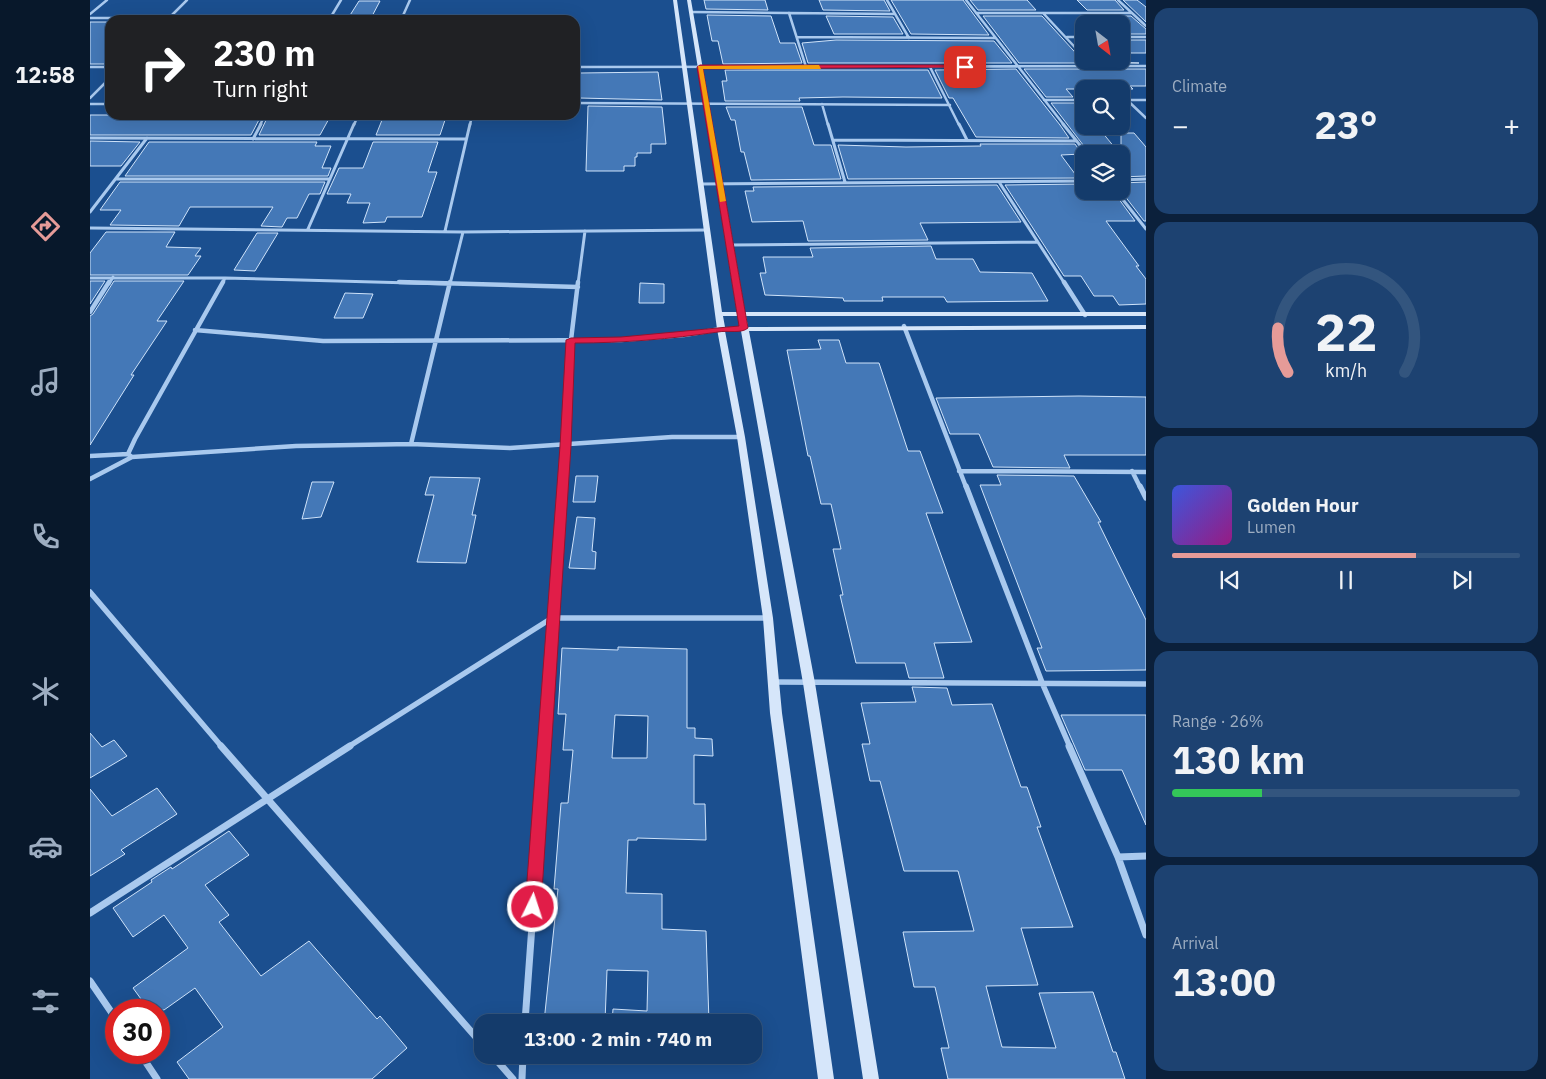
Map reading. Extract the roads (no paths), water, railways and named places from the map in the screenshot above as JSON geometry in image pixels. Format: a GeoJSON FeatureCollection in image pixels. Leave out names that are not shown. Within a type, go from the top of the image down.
{"type":"FeatureCollection","features":[{"type":"Feature","properties":{"kind":"street"},"geometry":{"type":"LineString","coordinates":[[90,16],[107,0]]}},
{"type":"Feature","properties":{"kind":"street"},"geometry":{"type":"LineString","coordinates":[[172,15],[187,0]]}},
{"type":"Feature","properties":{"kind":"street"},"geometry":{"type":"LineString","coordinates":[[332,15],[341,0]]}},
{"type":"Feature","properties":{"kind":"street"},"geometry":{"type":"LineString","coordinates":[[403,15],[410,0]]}},
{"type":"Feature","properties":{"kind":"street"},"geometry":{"type":"LineString","coordinates":[[675,0],[721,328],[741,437],[768,618],[773,682],[826,1079]]}},
{"type":"Feature","properties":{"kind":"street"},"geometry":{"type":"LineString","coordinates":[[689,0],[744,328],[809,683],[871,1079]]}},
{"type":"Feature","properties":{"kind":"street"},"geometry":{"type":"LineString","coordinates":[[887,0],[909,38]]}},
{"type":"Feature","properties":{"kind":"street"},"geometry":{"type":"LineString","coordinates":[[966,0],[1080,145]]}},
{"type":"Feature","properties":{"kind":"street"},"geometry":{"type":"LineString","coordinates":[[1118,0],[1146,26]]}},
{"type":"Feature","properties":{"kind":"street"},"geometry":{"type":"LineString","coordinates":[[691,12],[895,14]]}},
{"type":"Feature","properties":{"kind":"street"},"geometry":{"type":"LineString","coordinates":[[789,13],[806,67]]}},
{"type":"Feature","properties":{"kind":"street"},"geometry":{"type":"LineString","coordinates":[[976,13],[1132,13]]}},
{"type":"Feature","properties":{"kind":"street"},"geometry":{"type":"LineString","coordinates":[[1043,13],[1075,46]]}},
{"type":"Feature","properties":{"kind":"street"},"geometry":{"type":"LineString","coordinates":[[90,16],[105,17]]}},
{"type":"Feature","properties":{"kind":"street"},"geometry":{"type":"LineString","coordinates":[[797,37],[995,38]]}},
{"type":"Feature","properties":{"kind":"street"},"geometry":{"type":"LineString","coordinates":[[1067,37],[1075,37]]}},
{"type":"Feature","properties":{"kind":"street"},"geometry":{"type":"LineString","coordinates":[[1130,37],[1146,37]]}},
{"type":"Feature","properties":{"kind":"street"},"geometry":{"type":"LineString","coordinates":[[580,67],[1075,65]]}},
{"type":"Feature","properties":{"kind":"street"},"geometry":{"type":"LineString","coordinates":[[1130,66],[1146,66]]}},
{"type":"Feature","properties":{"kind":"street"},"geometry":{"type":"LineString","coordinates":[[90,67],[105,67]]}},
{"type":"Feature","properties":{"kind":"street"},"geometry":{"type":"LineString","coordinates":[[930,67],[967,140]]}},
{"type":"Feature","properties":{"kind":"street"},"geometry":{"type":"LineString","coordinates":[[90,98],[105,83]]}},
{"type":"Feature","properties":{"kind":"street"},"geometry":{"type":"LineString","coordinates":[[1044,100],[1075,100]]}},
{"type":"Feature","properties":{"kind":"street"},"geometry":{"type":"LineString","coordinates":[[1130,100],[1146,100]]}},
{"type":"Feature","properties":{"kind":"street"},"geometry":{"type":"LineString","coordinates":[[580,103],[690,102],[950,105]]}},
{"type":"Feature","properties":{"kind":"street"},"geometry":{"type":"LineString","coordinates":[[1130,103],[1146,118]]}},
{"type":"Feature","properties":{"kind":"street"},"geometry":{"type":"LineString","coordinates":[[90,104],[105,104]]}},
{"type":"Feature","properties":{"kind":"street"},"geometry":{"type":"LineString","coordinates":[[822,104],[845,182]]}},
{"type":"Feature","properties":{"kind":"street"},"geometry":{"type":"LineString","coordinates":[[253,138],[262,120]]}},
{"type":"Feature","properties":{"kind":"street"},"geometry":{"type":"LineString","coordinates":[[308,230],[356,120]]}},
{"type":"Feature","properties":{"kind":"street"},"geometry":{"type":"LineString","coordinates":[[445,231],[471,120]]}},
{"type":"Feature","properties":{"kind":"street"},"geometry":{"type":"LineString","coordinates":[[90,138],[466,139]]}},
{"type":"Feature","properties":{"kind":"street"},"geometry":{"type":"LineString","coordinates":[[90,212],[147,138]]}},
{"type":"Feature","properties":{"kind":"street"},"geometry":{"type":"LineString","coordinates":[[833,140],[1077,141]]}},
{"type":"Feature","properties":{"kind":"street"},"geometry":{"type":"LineString","coordinates":[[116,179],[330,179]]}},
{"type":"Feature","properties":{"kind":"street"},"geometry":{"type":"LineString","coordinates":[[1130,180],[1146,179]]}},
{"type":"Feature","properties":{"kind":"street"},"geometry":{"type":"LineString","coordinates":[[701,184],[1075,181]]}},
{"type":"Feature","properties":{"kind":"street"},"geometry":{"type":"LineString","coordinates":[[999,182],[1085,315]]}},
{"type":"Feature","properties":{"kind":"street"},"geometry":{"type":"LineString","coordinates":[[1123,200],[1146,229]]}},
{"type":"Feature","properties":{"kind":"street"},"geometry":{"type":"LineString","coordinates":[[90,228],[463,232],[707,230]]}},
{"type":"Feature","properties":{"kind":"street"},"geometry":{"type":"LineString","coordinates":[[526,1014],[552,618],[566,446],[571,340],[585,231]]}},
{"type":"Feature","properties":{"kind":"street"},"geometry":{"type":"LineString","coordinates":[[411,444],[463,232]]}},
{"type":"Feature","properties":{"kind":"street"},"geometry":{"type":"LineString","coordinates":[[730,246],[1037,242]]}},
{"type":"Feature","properties":{"kind":"street"},"geometry":{"type":"LineString","coordinates":[[90,312],[114,277]]}},
{"type":"Feature","properties":{"kind":"street"},"geometry":{"type":"LineString","coordinates":[[90,278],[225,278],[578,287]]}},
{"type":"Feature","properties":{"kind":"street"},"geometry":{"type":"LineString","coordinates":[[90,479],[130,455],[195,330],[225,278]]}},
{"type":"Feature","properties":{"kind":"street"},"geometry":{"type":"LineString","coordinates":[[719,314],[1146,314]]}},
{"type":"Feature","properties":{"kind":"street"},"geometry":{"type":"LineString","coordinates":[[195,330],[323,341],[435,341],[621,340],[684,335],[721,328],[904,326],[1146,327]]}},
{"type":"Feature","properties":{"kind":"street"},"geometry":{"type":"LineString","coordinates":[[904,326],[1043,685],[1118,856],[1146,936]]}},
{"type":"Feature","properties":{"kind":"street"},"geometry":{"type":"LineString","coordinates":[[90,456],[296,446],[411,444],[510,448],[672,438],[741,437]]}},
{"type":"Feature","properties":{"kind":"street"},"geometry":{"type":"LineString","coordinates":[[959,470],[1146,472]]}},
{"type":"Feature","properties":{"kind":"street"},"geometry":{"type":"LineString","coordinates":[[1132,472],[1146,498]]}},
{"type":"Feature","properties":{"kind":"street"},"geometry":{"type":"LineString","coordinates":[[90,592],[266,799],[474,1035]]}},
{"type":"Feature","properties":{"kind":"street"},"geometry":{"type":"LineString","coordinates":[[90,913],[552,618],[768,618]]}},
{"type":"Feature","properties":{"kind":"street"},"geometry":{"type":"LineString","coordinates":[[773,682],[1043,685],[1146,684]]}},
{"type":"Feature","properties":{"kind":"street"},"geometry":{"type":"LineString","coordinates":[[1118,856],[1146,856]]}},
{"type":"Feature","properties":{"kind":"street"},"geometry":{"type":"LineString","coordinates":[[90,981],[105,1003]]}},
{"type":"Feature","properties":{"kind":"street"},"geometry":{"type":"LineString","coordinates":[[147,1064],[157,1079]]}},
{"type":"Feature","properties":{"kind":"street"},"geometry":{"type":"LineString","coordinates":[[500,1064],[513,1079]]}},
{"type":"Feature","properties":{"kind":"street"},"geometry":{"type":"LineString","coordinates":[[522,1079],[523,1064]]}}]}
